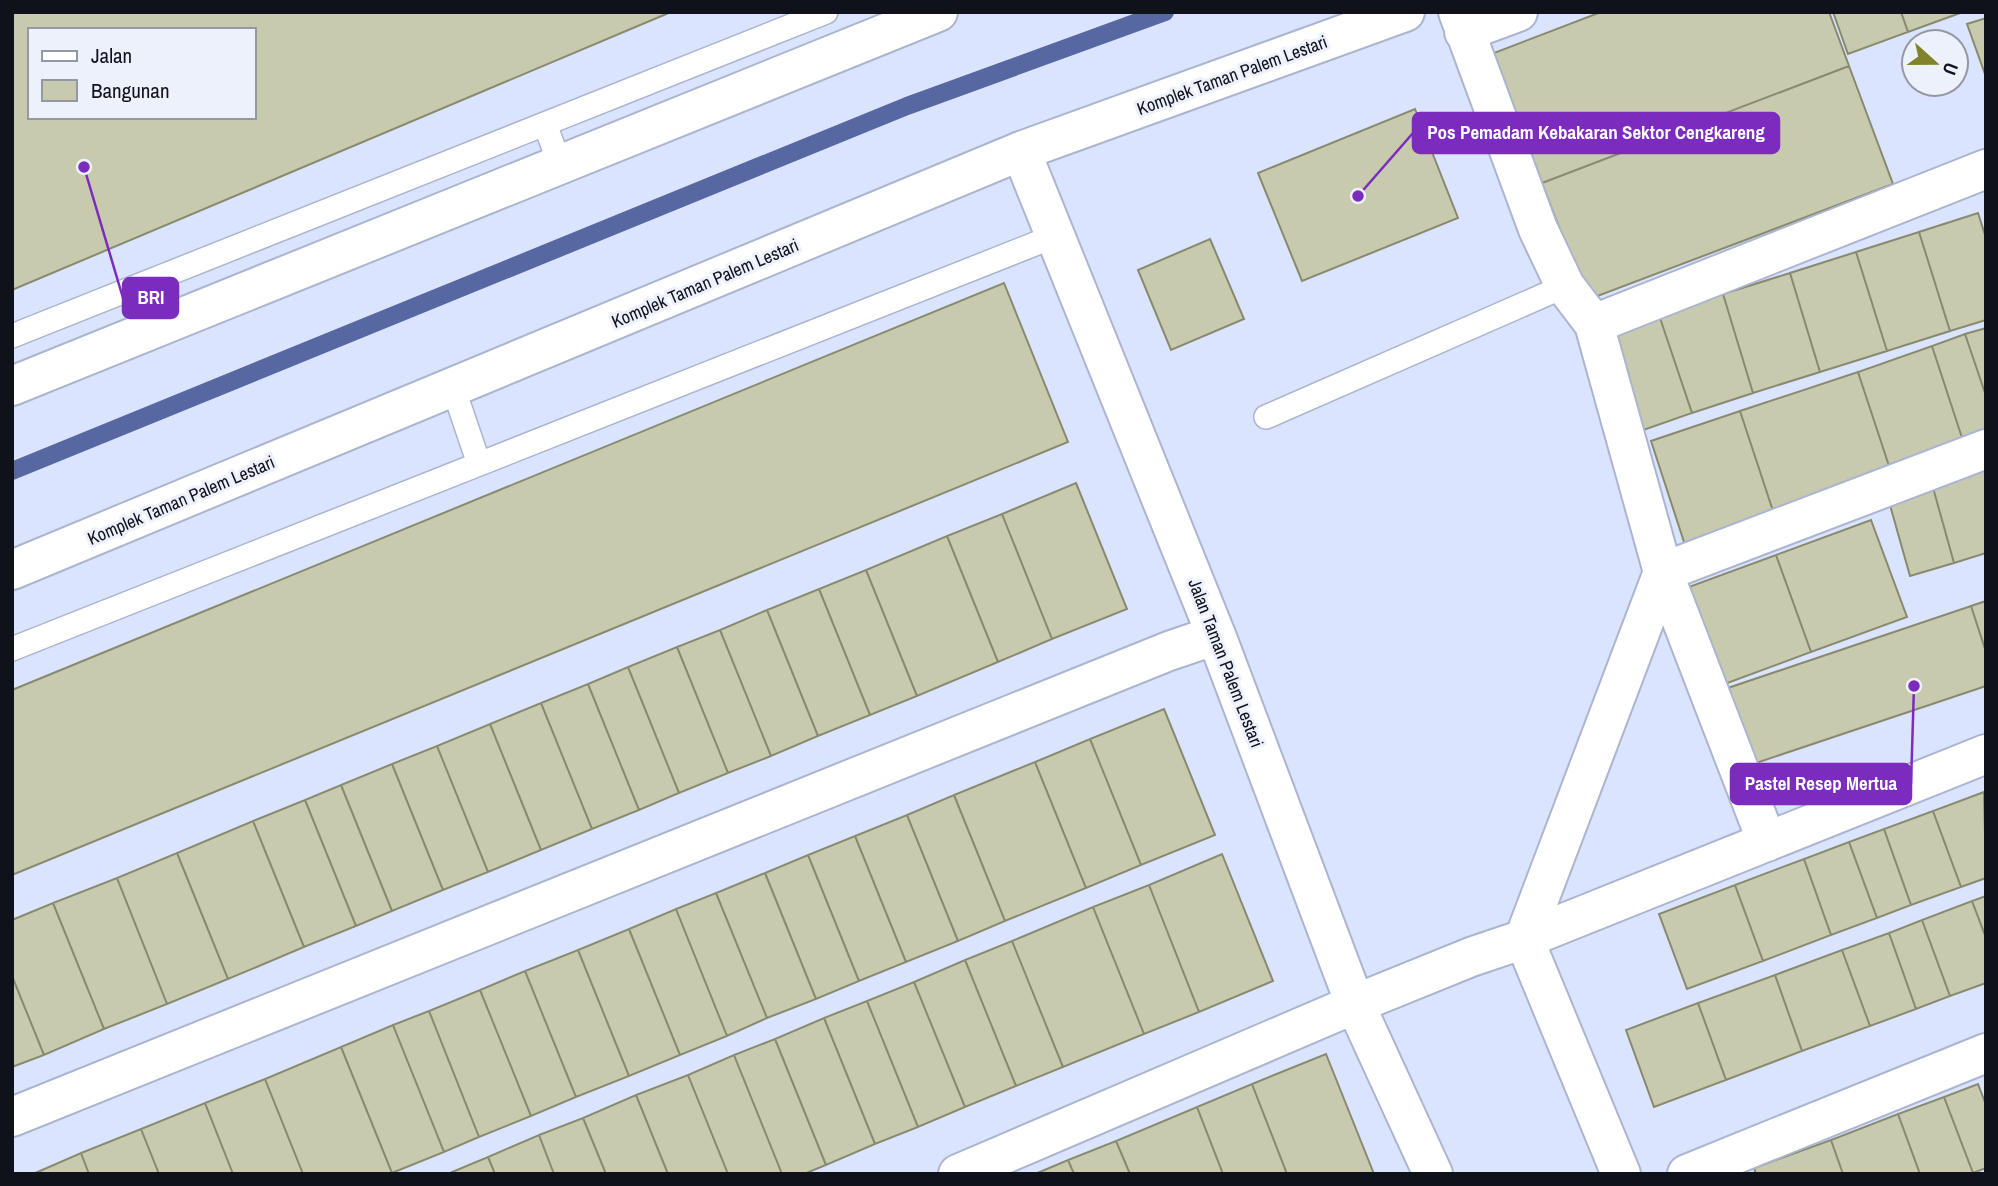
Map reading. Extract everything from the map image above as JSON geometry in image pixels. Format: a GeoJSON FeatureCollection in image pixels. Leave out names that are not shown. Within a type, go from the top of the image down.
{"type":"FeatureCollection","features":[{"type":"Feature","properties":{"kind":"street"},"geometry":{"type":"LineString","coordinates":[[12,386],[938,12]]}},
{"type":"Feature","properties":{"kind":"street","name":"Komplek Taman Palem Lestari"},"geometry":{"type":"LineString","coordinates":[[12,570],[1021,152],[1405,12]]}},
{"type":"Feature","properties":{"kind":"street"},"geometry":{"type":"LineString","coordinates":[[1518,12],[1461,22],[1538,229],[1565,286],[1594,324],[1663,572],[1767,842]]}},
{"type":"Feature","properties":{"kind":"street","name":"Jalan Taman Palem Lestari"},"geometry":{"type":"LineString","coordinates":[[1021,152],[1216,635],[1355,1004],[1433,1174]]}},
{"type":"Feature","properties":{"kind":"street"},"geometry":{"type":"LineString","coordinates":[[1594,324],[1986,169]]}},
{"type":"Feature","properties":{"kind":"street"},"geometry":{"type":"LineString","coordinates":[[1621,1174],[1524,940],[1663,572],[1986,449]]}},
{"type":"Feature","properties":{"kind":"street"},"geometry":{"type":"LineString","coordinates":[[12,1117],[1169,651],[1216,635]]}},
{"type":"Feature","properties":{"kind":"street"},"geometry":{"type":"LineString","coordinates":[[958,1174],[1355,1004],[1471,957],[1524,940],[1986,754]]}},
{"type":"Feature","properties":{"kind":"street"},"geometry":{"type":"LineString","coordinates":[[1687,1174],[1986,1053]]}},
{"type":"Feature","properties":{"kind":"lane"},"geometry":{"type":"LineString","coordinates":[[12,336],[826,12]]}},
{"type":"Feature","properties":{"kind":"lane"},"geometry":{"type":"LineString","coordinates":[[545,124],[560,165]]}},
{"type":"Feature","properties":{"kind":"lane"},"geometry":{"type":"LineString","coordinates":[[12,649],[1055,236]]}},
{"type":"Feature","properties":{"kind":"lane"},"geometry":{"type":"LineString","coordinates":[[1266,417],[1565,286]]}},
{"type":"Feature","properties":{"kind":"lane"},"geometry":{"type":"LineString","coordinates":[[453,387],[479,464]]}},
{"type":"Feature","properties":{"kind":"building"},"geometry":{"type":"Polygon","coordinates":[[[12,12],[671,12],[12,290],[12,12]]]}},
{"type":"Feature","properties":{"kind":"building"},"geometry":{"type":"Polygon","coordinates":[[[1601,12],[1829,12],[1849,66],[1542,183],[1494,53],[1601,12]]]}},
{"type":"Feature","properties":{"kind":"building"},"geometry":{"type":"Polygon","coordinates":[[[1833,12],[1901,12],[1907,28],[1900,28],[1900,35],[1848,54],[1833,12]]]}},
{"type":"Feature","properties":{"kind":"building"},"geometry":{"type":"Polygon","coordinates":[[[1901,12],[1963,12],[1919,28],[1907,28],[1901,12]]]}},
{"type":"Feature","properties":{"kind":"building"},"geometry":{"type":"Polygon","coordinates":[[[1986,18],[1986,77],[1970,28],[1967,24],[1986,18]]]}},
{"type":"Feature","properties":{"kind":"building"},"geometry":{"type":"Polygon","coordinates":[[[1849,66],[1893,184],[1587,300],[1542,183],[1849,66]]]}},
{"type":"Feature","properties":{"kind":"building"},"geometry":{"type":"Polygon","coordinates":[[[1415,109],[1458,218],[1302,281],[1258,173],[1415,109]]]}},
{"type":"Feature","properties":{"kind":"building"},"geometry":{"type":"Polygon","coordinates":[[[1978,213],[1986,238],[1986,320],[1950,331],[1919,232],[1978,213]]]}},
{"type":"Feature","properties":{"kind":"building"},"geometry":{"type":"Polygon","coordinates":[[[1919,232],[1950,331],[1887,351],[1856,252],[1919,232]]]}},
{"type":"Feature","properties":{"kind":"building"},"geometry":{"type":"Polygon","coordinates":[[[1210,239],[1244,319],[1171,350],[1138,270],[1210,239]]]}},
{"type":"Feature","properties":{"kind":"building"},"geometry":{"type":"Polygon","coordinates":[[[1856,252],[1887,351],[1820,372],[1790,273],[1856,252]]]}},
{"type":"Feature","properties":{"kind":"building"},"geometry":{"type":"Polygon","coordinates":[[[1790,273],[1820,372],[1753,393],[1723,294],[1790,273]]]}},
{"type":"Feature","properties":{"kind":"building"},"geometry":{"type":"Polygon","coordinates":[[[1004,283],[1068,442],[12,875],[12,690],[1004,283]]]}},
{"type":"Feature","properties":{"kind":"building"},"geometry":{"type":"Polygon","coordinates":[[[1723,294],[1753,393],[1692,413],[1659,315],[1723,294]]]}},
{"type":"Feature","properties":{"kind":"building"},"geometry":{"type":"Polygon","coordinates":[[[1659,315],[1692,413],[1632,434],[1600,336],[1659,315]]]}},
{"type":"Feature","properties":{"kind":"building"},"geometry":{"type":"Polygon","coordinates":[[[1986,328],[1986,396],[1965,334],[1986,328]]]}},
{"type":"Feature","properties":{"kind":"building"},"geometry":{"type":"Polygon","coordinates":[[[1965,334],[1986,396],[1986,443],[1966,450],[1932,346],[1965,334]]]}},
{"type":"Feature","properties":{"kind":"building"},"geometry":{"type":"Polygon","coordinates":[[[1932,346],[1966,450],[1892,475],[1858,372],[1932,346]]]}},
{"type":"Feature","properties":{"kind":"building"},"geometry":{"type":"Polygon","coordinates":[[[1858,372],[1892,475],[1774,514],[1740,411],[1858,372]]]}},
{"type":"Feature","properties":{"kind":"building"},"geometry":{"type":"Polygon","coordinates":[[[1740,411],[1774,514],[1685,545],[1651,441],[1740,411]]]}},
{"type":"Feature","properties":{"kind":"building"},"geometry":{"type":"Polygon","coordinates":[[[1986,468],[1986,553],[1954,563],[1932,484],[1986,468]]]}},
{"type":"Feature","properties":{"kind":"building"},"geometry":{"type":"Polygon","coordinates":[[[1076,483],[1127,609],[1052,639],[1002,514],[1076,483]]]}},
{"type":"Feature","properties":{"kind":"building"},"geometry":{"type":"Polygon","coordinates":[[[1932,484],[1954,563],[1910,576],[1888,498],[1932,484]]]}},
{"type":"Feature","properties":{"kind":"building"},"geometry":{"type":"Polygon","coordinates":[[[1002,514],[1052,639],[998,662],[947,536],[1002,514]]]}},
{"type":"Feature","properties":{"kind":"building"},"geometry":{"type":"Polygon","coordinates":[[[1871,520],[1907,617],[1811,652],[1776,555],[1871,520]]]}},
{"type":"Feature","properties":{"kind":"building"},"geometry":{"type":"Polygon","coordinates":[[[947,536],[998,662],[917,696],[866,570],[947,536]]]}},
{"type":"Feature","properties":{"kind":"building"},"geometry":{"type":"Polygon","coordinates":[[[1776,555],[1811,652],[1722,685],[1686,588],[1776,555]]]}},
{"type":"Feature","properties":{"kind":"building"},"geometry":{"type":"Polygon","coordinates":[[[866,570],[917,696],[870,715],[819,589],[866,570]]]}},
{"type":"Feature","properties":{"kind":"building"},"geometry":{"type":"Polygon","coordinates":[[[819,589],[870,715],[818,736],[767,610],[819,589]]]}},
{"type":"Feature","properties":{"kind":"building"},"geometry":{"type":"Polygon","coordinates":[[[1986,601],[1986,652],[1971,606],[1986,601]]]}},
{"type":"Feature","properties":{"kind":"building"},"geometry":{"type":"Polygon","coordinates":[[[1971,606],[1986,652],[1986,686],[1744,767],[1719,691],[1971,606]]]}},
{"type":"Feature","properties":{"kind":"building"},"geometry":{"type":"Polygon","coordinates":[[[767,610],[818,736],[771,756],[720,630],[767,610]]]}},
{"type":"Feature","properties":{"kind":"building"},"geometry":{"type":"Polygon","coordinates":[[[720,630],[771,756],[728,773],[677,647],[720,630]]]}},
{"type":"Feature","properties":{"kind":"building"},"geometry":{"type":"Polygon","coordinates":[[[677,647],[728,773],[679,793],[628,667],[677,647]]]}},
{"type":"Feature","properties":{"kind":"building"},"geometry":{"type":"Polygon","coordinates":[[[628,667],[679,793],[639,810],[588,684],[628,667]]]}},
{"type":"Feature","properties":{"kind":"building"},"geometry":{"type":"Polygon","coordinates":[[[588,684],[639,810],[592,829],[541,703],[588,684]]]}},
{"type":"Feature","properties":{"kind":"building"},"geometry":{"type":"Polygon","coordinates":[[[541,703],[592,829],[541,850],[490,724],[541,703]]]}},
{"type":"Feature","properties":{"kind":"building"},"geometry":{"type":"Polygon","coordinates":[[[1164,709],[1215,835],[1141,865],[1090,739],[1164,709]]]}},
{"type":"Feature","properties":{"kind":"building"},"geometry":{"type":"Polygon","coordinates":[[[490,724],[541,850],[488,872],[437,746],[490,724]]]}},
{"type":"Feature","properties":{"kind":"building"},"geometry":{"type":"Polygon","coordinates":[[[1090,739],[1141,865],[1086,888],[1035,762],[1090,739]]]}},
{"type":"Feature","properties":{"kind":"building"},"geometry":{"type":"Polygon","coordinates":[[[437,746],[488,872],[443,890],[392,764],[437,746]]]}},
{"type":"Feature","properties":{"kind":"building"},"geometry":{"type":"Polygon","coordinates":[[[1035,762],[1086,888],[1005,921],[954,795],[1035,762]]]}},
{"type":"Feature","properties":{"kind":"building"},"geometry":{"type":"Polygon","coordinates":[[[392,764],[443,890],[392,911],[341,785],[392,764]]]}},
{"type":"Feature","properties":{"kind":"building"},"geometry":{"type":"Polygon","coordinates":[[[341,785],[392,911],[356,926],[305,800],[341,785]]]}},
{"type":"Feature","properties":{"kind":"building"},"geometry":{"type":"Polygon","coordinates":[[[1984,792],[1986,878],[1961,887],[1933,811],[1984,792]]]}},
{"type":"Feature","properties":{"kind":"building"},"geometry":{"type":"Polygon","coordinates":[[[954,795],[1005,921],[958,941],[907,815],[954,795]]]}},
{"type":"Feature","properties":{"kind":"building"},"geometry":{"type":"Polygon","coordinates":[[[305,800],[356,926],[304,947],[253,821],[305,800]]]}},
{"type":"Feature","properties":{"kind":"building"},"geometry":{"type":"Polygon","coordinates":[[[1933,811],[1961,887],[1911,905],[1884,829],[1933,811]]]}},
{"type":"Feature","properties":{"kind":"building"},"geometry":{"type":"Polygon","coordinates":[[[907,815],[958,941],[906,962],[855,836],[907,815]]]}},
{"type":"Feature","properties":{"kind":"building"},"geometry":{"type":"Polygon","coordinates":[[[253,821],[304,947],[228,979],[177,853],[253,821]]]}},
{"type":"Feature","properties":{"kind":"building"},"geometry":{"type":"Polygon","coordinates":[[[1884,829],[1911,905],[1877,918],[1849,842],[1884,829]]]}},
{"type":"Feature","properties":{"kind":"building"},"geometry":{"type":"Polygon","coordinates":[[[855,836],[906,962],[859,981],[808,855],[855,836]]]}},
{"type":"Feature","properties":{"kind":"building"},"geometry":{"type":"Polygon","coordinates":[[[1849,842],[1877,918],[1831,935],[1804,859],[1849,842]]]}},
{"type":"Feature","properties":{"kind":"building"},"geometry":{"type":"Polygon","coordinates":[[[177,853],[228,979],[167,1004],[117,878],[177,853]]]}},
{"type":"Feature","properties":{"kind":"building"},"geometry":{"type":"Polygon","coordinates":[[[1222,854],[1273,981],[1199,1012],[1149,885],[1222,854]]]}},
{"type":"Feature","properties":{"kind":"building"},"geometry":{"type":"Polygon","coordinates":[[[808,855],[859,981],[816,999],[765,873],[808,855]]]}},
{"type":"Feature","properties":{"kind":"building"},"geometry":{"type":"Polygon","coordinates":[[[1804,859],[1831,935],[1763,961],[1735,885],[1804,859]]]}},
{"type":"Feature","properties":{"kind":"building"},"geometry":{"type":"Polygon","coordinates":[[[765,873],[816,999],[767,1018],[716,893],[765,873]]]}},
{"type":"Feature","properties":{"kind":"building"},"geometry":{"type":"Polygon","coordinates":[[[117,878],[167,1004],[104,1029],[53,903],[117,878]]]}},
{"type":"Feature","properties":{"kind":"building"},"geometry":{"type":"Polygon","coordinates":[[[1149,885],[1199,1012],[1144,1034],[1093,907],[1149,885]]]}},
{"type":"Feature","properties":{"kind":"building"},"geometry":{"type":"Polygon","coordinates":[[[1735,885],[1763,961],[1687,989],[1659,914],[1735,885]]]}},
{"type":"Feature","properties":{"kind":"building"},"geometry":{"type":"Polygon","coordinates":[[[716,893],[767,1018],[727,1036],[676,909],[716,893]]]}},
{"type":"Feature","properties":{"kind":"building"},"geometry":{"type":"Polygon","coordinates":[[[1986,896],[1986,938],[1972,901],[1986,896]]]}},
{"type":"Feature","properties":{"kind":"building"},"geometry":{"type":"Polygon","coordinates":[[[1972,901],[1986,938],[1986,983],[1950,996],[1922,920],[1972,901]]]}},
{"type":"Feature","properties":{"kind":"building"},"geometry":{"type":"Polygon","coordinates":[[[53,903],[104,1029],[44,1055],[12,976],[12,920],[53,903]]]}},
{"type":"Feature","properties":{"kind":"building"},"geometry":{"type":"Polygon","coordinates":[[[1093,907],[1144,1034],[1063,1067],[1012,941],[1093,907]]]}},
{"type":"Feature","properties":{"kind":"building"},"geometry":{"type":"Polygon","coordinates":[[[676,909],[727,1036],[680,1055],[629,929],[676,909]]]}},
{"type":"Feature","properties":{"kind":"building"},"geometry":{"type":"Polygon","coordinates":[[[1922,920],[1950,996],[1916,1009],[1889,933],[1922,920]]]}},
{"type":"Feature","properties":{"kind":"building"},"geometry":{"type":"Polygon","coordinates":[[[629,929],[680,1055],[629,1076],[578,950],[629,929]]]}},
{"type":"Feature","properties":{"kind":"building"},"geometry":{"type":"Polygon","coordinates":[[[1889,933],[1916,1009],[1870,1026],[1842,950],[1889,933]]]}},
{"type":"Feature","properties":{"kind":"building"},"geometry":{"type":"Polygon","coordinates":[[[1012,941],[1063,1067],[1016,1086],[965,960],[1012,941]]]}},
{"type":"Feature","properties":{"kind":"building"},"geometry":{"type":"Polygon","coordinates":[[[578,950],[629,1076],[576,1097],[525,971],[578,950]]]}},
{"type":"Feature","properties":{"kind":"building"},"geometry":{"type":"Polygon","coordinates":[[[1842,950],[1870,1026],[1802,1051],[1775,975],[1842,950]]]}},
{"type":"Feature","properties":{"kind":"building"},"geometry":{"type":"Polygon","coordinates":[[[965,960],[1016,1086],[965,1107],[914,982],[965,960]]]}},
{"type":"Feature","properties":{"kind":"building"},"geometry":{"type":"Polygon","coordinates":[[[525,971],[576,1097],[531,1116],[480,990],[525,971]]]}},
{"type":"Feature","properties":{"kind":"building"},"geometry":{"type":"Polygon","coordinates":[[[1775,975],[1802,1051],[1726,1080],[1698,1003],[1775,975]]]}},
{"type":"Feature","properties":{"kind":"building"},"geometry":{"type":"Polygon","coordinates":[[[12,976],[44,1055],[12,1067],[12,976]]]}},
{"type":"Feature","properties":{"kind":"building"},"geometry":{"type":"Polygon","coordinates":[[[914,982],[965,1107],[918,1127],[867,1001],[914,982]]]}},
{"type":"Feature","properties":{"kind":"building"},"geometry":{"type":"Polygon","coordinates":[[[480,990],[531,1116],[479,1137],[429,1011],[480,990]]]}},
{"type":"Feature","properties":{"kind":"building"},"geometry":{"type":"Polygon","coordinates":[[[867,1001],[918,1127],[875,1144],[824,1018],[867,1001]]]}},
{"type":"Feature","properties":{"kind":"building"},"geometry":{"type":"Polygon","coordinates":[[[1698,1003],[1726,1080],[1654,1107],[1626,1030],[1698,1003]]]}},
{"type":"Feature","properties":{"kind":"building"},"geometry":{"type":"Polygon","coordinates":[[[429,1011],[479,1137],[444,1152],[393,1025],[429,1011]]]}},
{"type":"Feature","properties":{"kind":"building"},"geometry":{"type":"Polygon","coordinates":[[[824,1018],[875,1144],[826,1165],[775,1039],[824,1018]]]}},
{"type":"Feature","properties":{"kind":"building"},"geometry":{"type":"Polygon","coordinates":[[[393,1025],[444,1152],[392,1173],[341,1047],[393,1025]]]}},
{"type":"Feature","properties":{"kind":"building"},"geometry":{"type":"Polygon","coordinates":[[[775,1039],[826,1165],[804,1174],[782,1174],[734,1055],[775,1039]]]}},
{"type":"Feature","properties":{"kind":"building"},"geometry":{"type":"Polygon","coordinates":[[[341,1047],[392,1173],[390,1174],[303,1174],[265,1079],[341,1047]]]}},
{"type":"Feature","properties":{"kind":"building"},"geometry":{"type":"Polygon","coordinates":[[[1326,1054],[1374,1174],[1287,1174],[1252,1084],[1326,1054]]]}},
{"type":"Feature","properties":{"kind":"building"},"geometry":{"type":"Polygon","coordinates":[[[734,1055],[782,1174],[728,1174],[688,1075],[734,1055]]]}},
{"type":"Feature","properties":{"kind":"building"},"geometry":{"type":"Polygon","coordinates":[[[688,1075],[728,1174],[668,1174],[636,1095],[688,1075]]]}},
{"type":"Feature","properties":{"kind":"building"},"geometry":{"type":"Polygon","coordinates":[[[265,1079],[303,1174],[233,1174],[205,1103],[265,1079]]]}},
{"type":"Feature","properties":{"kind":"building"},"geometry":{"type":"Polygon","coordinates":[[[1252,1084],[1287,1174],[1223,1174],[1197,1107],[1252,1084]]]}},
{"type":"Feature","properties":{"kind":"building"},"geometry":{"type":"Polygon","coordinates":[[[1978,1084],[1986,1105],[1986,1168],[1973,1173],[1944,1097],[1978,1084]]]}},
{"type":"Feature","properties":{"kind":"building"},"geometry":{"type":"Polygon","coordinates":[[[636,1095],[668,1174],[606,1174],[583,1118],[636,1095]]]}},
{"type":"Feature","properties":{"kind":"building"},"geometry":{"type":"Polygon","coordinates":[[[1944,1097],[1972,1174],[1920,1174],[1898,1114],[1944,1097]]]}},
{"type":"Feature","properties":{"kind":"building"},"geometry":{"type":"Polygon","coordinates":[[[205,1103],[233,1174],[159,1174],[141,1129],[205,1103]]]}},
{"type":"Feature","properties":{"kind":"building"},"geometry":{"type":"Polygon","coordinates":[[[1197,1107],[1223,1174],[1130,1174],[1116,1141],[1197,1107]]]}},
{"type":"Feature","properties":{"kind":"building"},"geometry":{"type":"Polygon","coordinates":[[[1898,1114],[1920,1174],[1843,1174],[1831,1140],[1898,1114]]]}},
{"type":"Feature","properties":{"kind":"building"},"geometry":{"type":"Polygon","coordinates":[[[583,1118],[606,1174],[554,1174],[539,1135],[583,1118]]]}},
{"type":"Feature","properties":{"kind":"building"},"geometry":{"type":"Polygon","coordinates":[[[141,1129],[159,1174],[89,1174],[81,1153],[141,1129]]]}},
{"type":"Feature","properties":{"kind":"building"},"geometry":{"type":"Polygon","coordinates":[[[539,1135],[554,1174],[495,1174],[488,1157],[539,1135]]]}},
{"type":"Feature","properties":{"kind":"building"},"geometry":{"type":"Polygon","coordinates":[[[1831,1140],[1843,1174],[1756,1174],[1754,1168],[1831,1140]]]}},
{"type":"Feature","properties":{"kind":"building"},"geometry":{"type":"Polygon","coordinates":[[[1116,1141],[1130,1174],[1074,1174],[1068,1160],[1116,1141]]]}},
{"type":"Feature","properties":{"kind":"building"},"geometry":{"type":"Polygon","coordinates":[[[81,1153],[89,1174],[33,1174],[81,1153]]]}},
{"type":"Feature","properties":{"kind":"building"},"geometry":{"type":"Polygon","coordinates":[[[488,1157],[495,1174],[452,1172],[488,1157]]]}},
{"type":"Feature","properties":{"kind":"building"},"geometry":{"type":"Polygon","coordinates":[[[1068,1160],[1074,1174],[1035,1174],[1068,1160]]]}},
{"type":"Feature","properties":{"kind":"waterway"},"geometry":{"type":"LineString","coordinates":[[12,471],[907,106],[1165,12]]}},
{"type":"Feature","properties":{"kind":"place","name":"BRI"},"geometry":{"type":"Point","coordinates":[84,167]}},
{"type":"Feature","properties":{"kind":"place","name":"Pos Pemadam Kebakaran Sektor Cengkareng"},"geometry":{"type":"Point","coordinates":[1358,196]}},
{"type":"Feature","properties":{"kind":"place","name":"Pastel Resep Mertua"},"geometry":{"type":"Point","coordinates":[1914,686]}}]}
